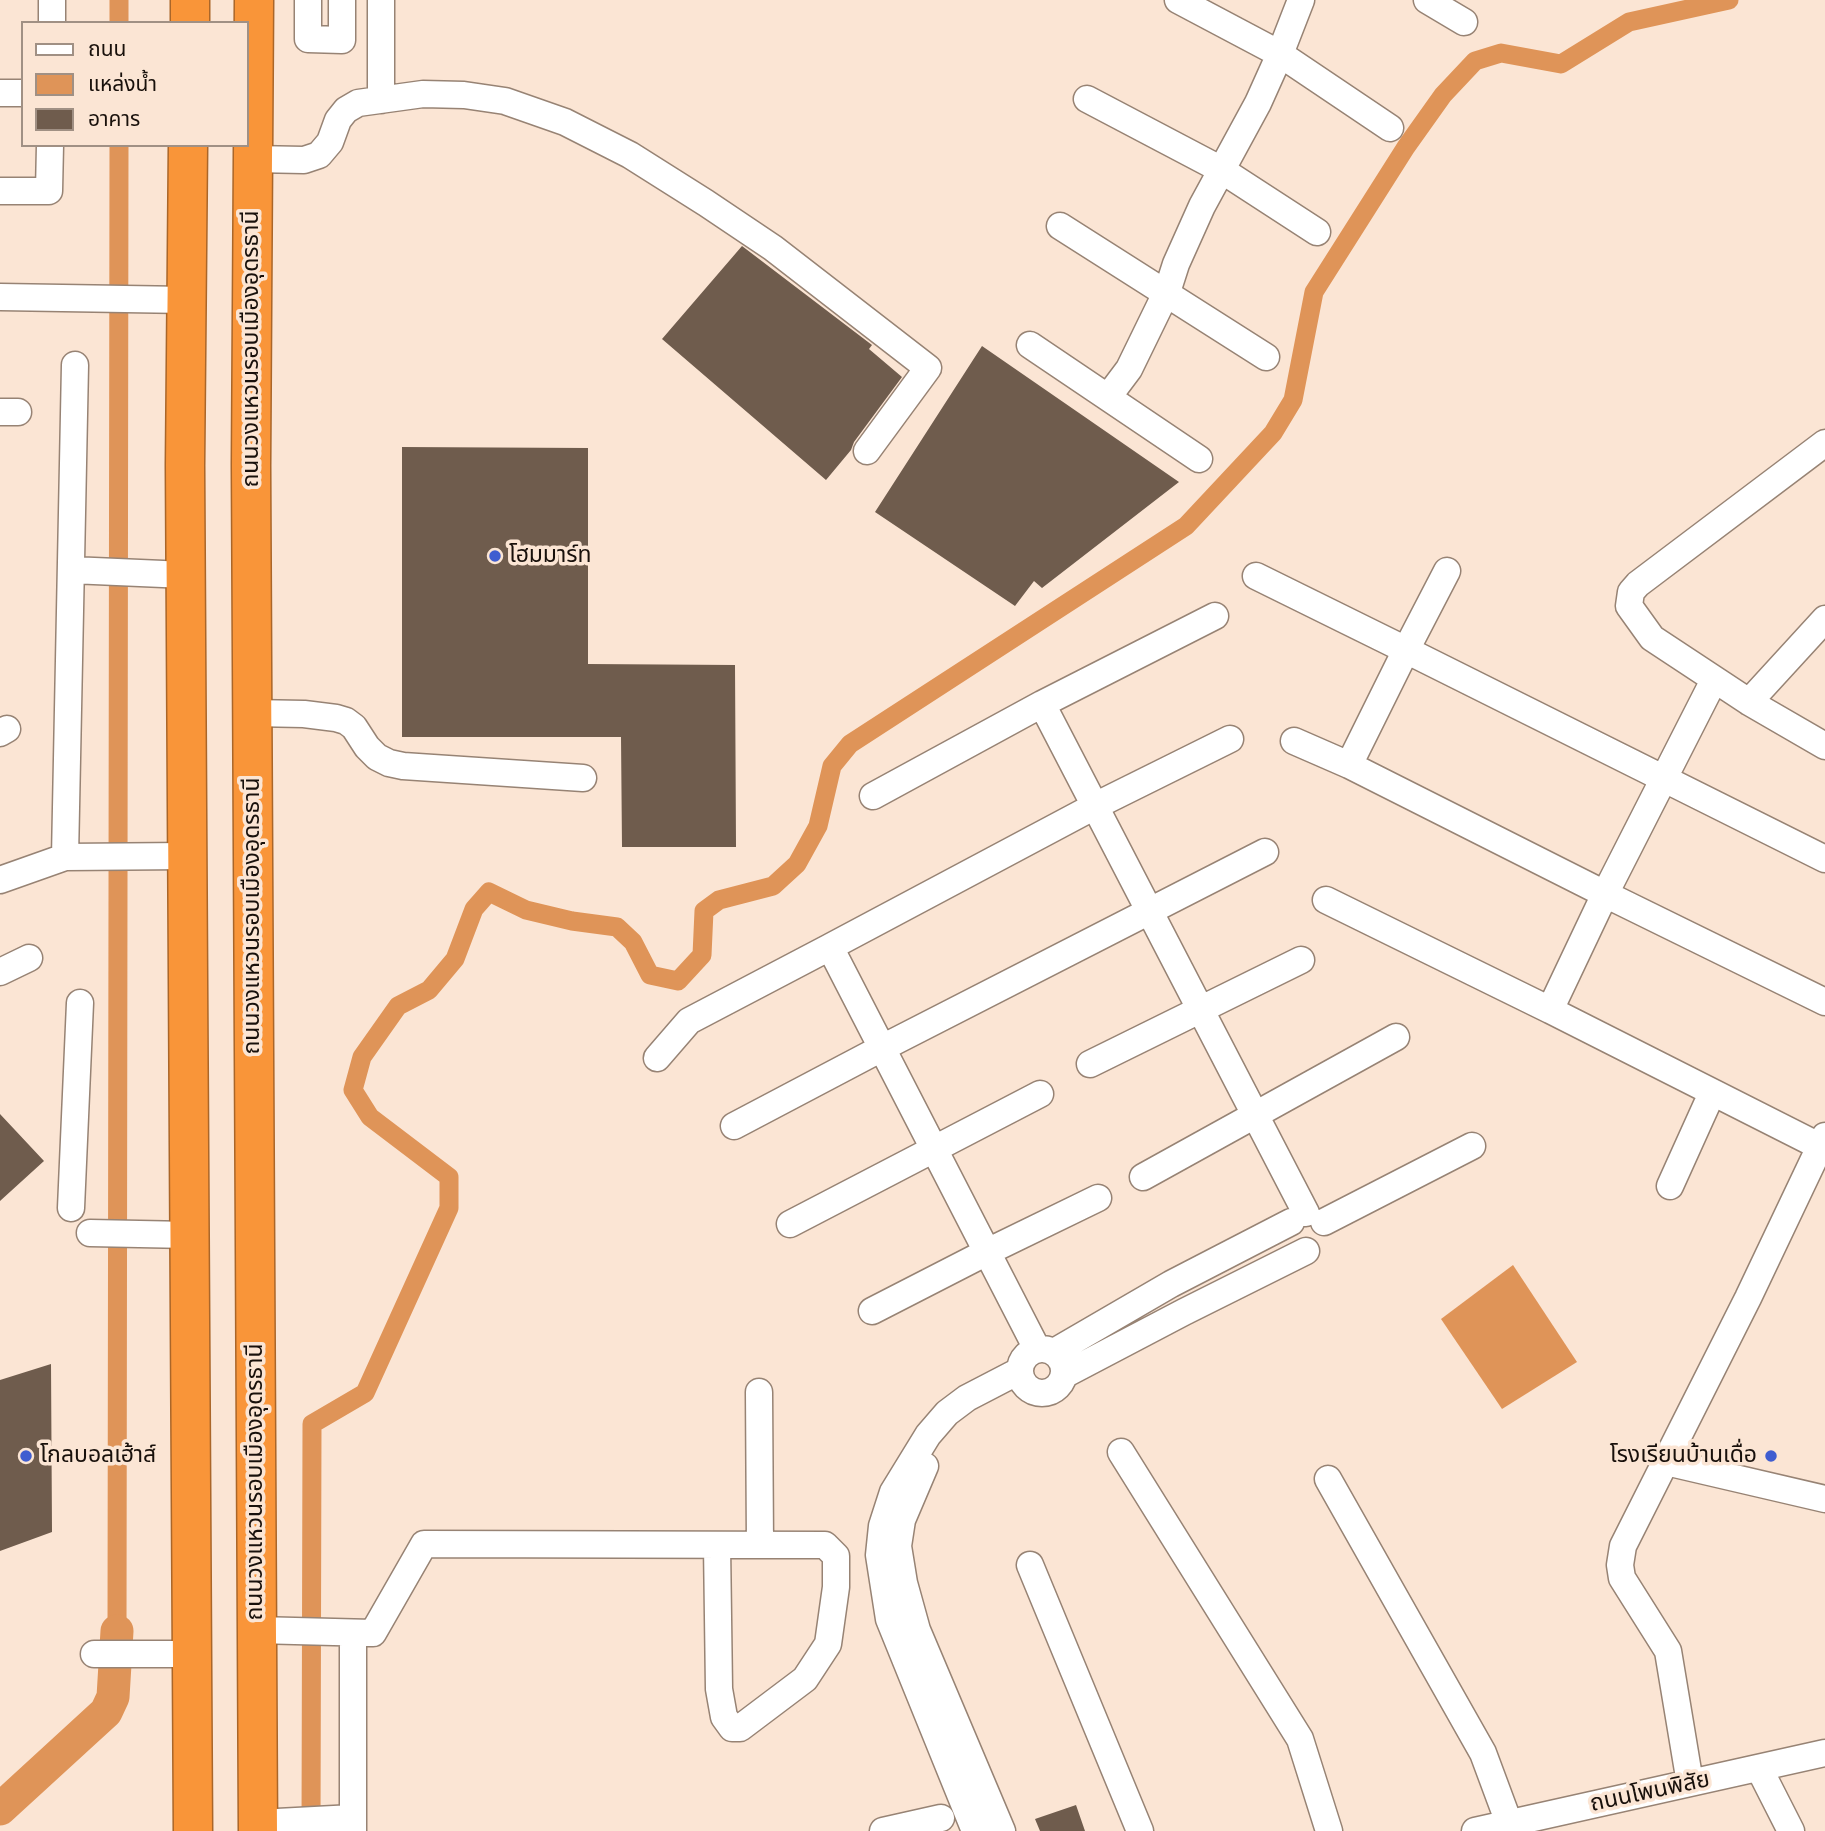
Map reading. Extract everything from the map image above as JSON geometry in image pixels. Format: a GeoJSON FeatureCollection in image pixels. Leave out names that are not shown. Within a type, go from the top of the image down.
{"type":"FeatureCollection","features":[{"type":"Feature","properties":{"kind":"highway"},"geometry":{"type":"LineString","coordinates":[[190,0],[190,21]]}},
{"type":"Feature","properties":{"kind":"highway","name":"ถนนวงแหวนรอบเมืองอุดรธานี"},"geometry":{"type":"LineString","coordinates":[[254,0],[252,713],[271,1631],[264,1826]]}},
{"type":"Feature","properties":{"kind":"highway"},"geometry":{"type":"LineString","coordinates":[[188,147],[187,300],[172,575],[169,856],[189,1234],[192,1831]]}},
{"type":"Feature","properties":{"kind":"street"},"geometry":{"type":"LineString","coordinates":[[52,0],[52,21]]}},
{"type":"Feature","properties":{"kind":"street"},"geometry":{"type":"LineString","coordinates":[[308,0],[308,39],[381,41]]}},
{"type":"Feature","properties":{"kind":"street"},"geometry":{"type":"LineString","coordinates":[[342,0],[342,40]]}},
{"type":"Feature","properties":{"kind":"street"},"geometry":{"type":"LineString","coordinates":[[381,100],[382,0]]}},
{"type":"Feature","properties":{"kind":"street"},"geometry":{"type":"LineString","coordinates":[[1178,0],[1280,54],[1390,128]]}},
{"type":"Feature","properties":{"kind":"street"},"geometry":{"type":"LineString","coordinates":[[1108,397],[1129,369],[1166,294],[1186,241],[1220,169],[1241,136],[1280,54],[1301,0]]}},
{"type":"Feature","properties":{"kind":"street"},"geometry":{"type":"LineString","coordinates":[[1427,0],[1464,22]]}},
{"type":"Feature","properties":{"kind":"street"},"geometry":{"type":"LineString","coordinates":[[0,93],[21,93]]}},
{"type":"Feature","properties":{"kind":"street"},"geometry":{"type":"LineString","coordinates":[[253,159],[304,160],[319,155],[330,142],[338,120],[346,110],[358,103],[423,94],[464,95],[505,101],[565,122],[630,155],[706,202],[773,248],[928,368],[867,451]]}},
{"type":"Feature","properties":{"kind":"street"},"geometry":{"type":"LineString","coordinates":[[1087,99],[1220,169],[1317,232]]}},
{"type":"Feature","properties":{"kind":"street"},"geometry":{"type":"LineString","coordinates":[[0,191],[49,191],[50,147]]}},
{"type":"Feature","properties":{"kind":"street"},"geometry":{"type":"LineString","coordinates":[[1060,226],[1266,357]]}},
{"type":"Feature","properties":{"kind":"street"},"geometry":{"type":"LineString","coordinates":[[0,297],[187,300]]}},
{"type":"Feature","properties":{"kind":"street"},"geometry":{"type":"LineString","coordinates":[[1030,345],[1199,459]]}},
{"type":"Feature","properties":{"kind":"street"},"geometry":{"type":"LineString","coordinates":[[65,857],[74,570],[75,365]]}},
{"type":"Feature","properties":{"kind":"street"},"geometry":{"type":"LineString","coordinates":[[1825,443],[1631,592],[1629,606],[1652,638],[1749,702],[1825,746]]}},
{"type":"Feature","properties":{"kind":"street"},"geometry":{"type":"LineString","coordinates":[[74,570],[172,575]]}},
{"type":"Feature","properties":{"kind":"street"},"geometry":{"type":"LineString","coordinates":[[1349,765],[1447,571]]}},
{"type":"Feature","properties":{"kind":"street"},"geometry":{"type":"LineString","coordinates":[[1256,576],[1825,859]]}},
{"type":"Feature","properties":{"kind":"street"},"geometry":{"type":"LineString","coordinates":[[873,796],[1042,704],[1215,616]]}},
{"type":"Feature","properties":{"kind":"street"},"geometry":{"type":"LineString","coordinates":[[1749,702],[1825,619]]}},
{"type":"Feature","properties":{"kind":"street"},"geometry":{"type":"LineString","coordinates":[[1550,1010],[1605,894],[1714,680]]}},
{"type":"Feature","properties":{"kind":"street"},"geometry":{"type":"LineString","coordinates":[[830,947],[987,1252],[1052,1359],[1059,1386],[1048,1393],[1037,1393],[1021,1377],[1022,1360],[1030,1352],[1052,1359],[1184,1312],[1306,1251],[1314,1250],[1324,1242],[1327,1236],[1307,1219],[1042,704]]}},
{"type":"Feature","properties":{"kind":"street"},"geometry":{"type":"LineString","coordinates":[[252,713],[336,718],[354,727],[377,757],[396,764],[583,778]]}},
{"type":"Feature","properties":{"kind":"street"},"geometry":{"type":"LineString","coordinates":[[657,1058],[689,1021],[1095,806],[1230,739]]}},
{"type":"Feature","properties":{"kind":"street"},"geometry":{"type":"LineString","coordinates":[[1294,741],[1349,765],[1825,1002]]}},
{"type":"Feature","properties":{"kind":"street"},"geometry":{"type":"LineString","coordinates":[[734,1126],[1265,852]]}},
{"type":"Feature","properties":{"kind":"street"},"geometry":{"type":"LineString","coordinates":[[0,880],[65,857],[169,856]]}},
{"type":"Feature","properties":{"kind":"street"},"geometry":{"type":"LineString","coordinates":[[1326,900],[1712,1093],[1823,1144],[1623,1546],[1620,1565],[1622,1578],[1668,1651],[1690,1783]]}},
{"type":"Feature","properties":{"kind":"street"},"geometry":{"type":"LineString","coordinates":[[0,972],[29,958]]}},
{"type":"Feature","properties":{"kind":"street"},"geometry":{"type":"LineString","coordinates":[[1090,1064],[1301,960]]}},
{"type":"Feature","properties":{"kind":"street"},"geometry":{"type":"LineString","coordinates":[[71,1209],[80,1003]]}},
{"type":"Feature","properties":{"kind":"street"},"geometry":{"type":"LineString","coordinates":[[1143,1177],[1396,1037]]}},
{"type":"Feature","properties":{"kind":"street"},"geometry":{"type":"LineString","coordinates":[[1670,1186],[1712,1093]]}},
{"type":"Feature","properties":{"kind":"street"},"geometry":{"type":"LineString","coordinates":[[790,1224],[1040,1094]]}},
{"type":"Feature","properties":{"kind":"street"},"geometry":{"type":"LineString","coordinates":[[1052,1359],[1171,1284],[1307,1219],[1472,1146]]}},
{"type":"Feature","properties":{"kind":"street"},"geometry":{"type":"LineString","coordinates":[[872,1311],[1098,1198]]}},
{"type":"Feature","properties":{"kind":"street"},"geometry":{"type":"LineString","coordinates":[[90,1233],[189,1234]]}},
{"type":"Feature","properties":{"kind":"street"},"geometry":{"type":"LineString","coordinates":[[1171,1284],[1184,1312]]}},
{"type":"Feature","properties":{"kind":"street"},"geometry":{"type":"LineString","coordinates":[[986,1824],[889,1619],[878,1555],[882,1526],[893,1492],[928,1436],[947,1413],[967,1398],[1021,1377]]}},
{"type":"Feature","properties":{"kind":"street"},"geometry":{"type":"LineString","coordinates":[[759,1392],[761,1545]]}},
{"type":"Feature","properties":{"kind":"street"},"geometry":{"type":"LineString","coordinates":[[1121,1452],[1300,1739],[1329,1831]]}},
{"type":"Feature","properties":{"kind":"street"},"geometry":{"type":"LineString","coordinates":[[1666,1462],[1825,1499]]}},
{"type":"Feature","properties":{"kind":"street"},"geometry":{"type":"LineString","coordinates":[[1328,1479],[1483,1753],[1509,1823]]}},
{"type":"Feature","properties":{"kind":"street"},"geometry":{"type":"LineString","coordinates":[[271,1631],[373,1633],[424,1544],[825,1545],[836,1556],[836,1587],[828,1644],[805,1679],[740,1728],[732,1728],[724,1717],[719,1689],[717,1545]]}},
{"type":"Feature","properties":{"kind":"street"},"geometry":{"type":"LineString","coordinates":[[1030,1565],[1140,1831]]}},
{"type":"Feature","properties":{"kind":"street"},"geometry":{"type":"LineString","coordinates":[[264,1826],[348,1822],[345,1633]]}},
{"type":"Feature","properties":{"kind":"street"},"geometry":{"type":"LineString","coordinates":[[94,1654],[191,1654]]}},
{"type":"Feature","properties":{"kind":"street","name":"ถนนโพนพิสัย"},"geometry":{"type":"LineString","coordinates":[[1475,1831],[1825,1753]]}},
{"type":"Feature","properties":{"kind":"street"},"geometry":{"type":"LineString","coordinates":[[1759,1768],[1791,1831]]}},
{"type":"Feature","properties":{"kind":"street"},"geometry":{"type":"LineString","coordinates":[[883,1831],[941,1818]]}},
{"type":"Feature","properties":{"kind":"water"},"geometry":{"type":"Polygon","coordinates":[[[1513,1265],[1577,1362],[1502,1409],[1441,1319],[1513,1265]]]}},
{"type":"Feature","properties":{"kind":"building"},"geometry":{"type":"Polygon","coordinates":[[[742,246],[872,345],[869,349],[902,377],[854,442],[851,450],[826,480],[662,339],[742,246]]]}},
{"type":"Feature","properties":{"kind":"building"},"geometry":{"type":"Polygon","coordinates":[[[982,346],[1179,482],[1042,588],[1034,581],[1015,606],[875,512],[982,346]]]}},
{"type":"Feature","properties":{"kind":"building","name":"โฮมมาร์ท"},"geometry":{"type":"Polygon","coordinates":[[[402,447],[588,448],[588,664],[735,665],[736,847],[622,847],[621,737],[402,737],[402,447]]]}},
{"type":"Feature","properties":{"kind":"building"},"geometry":{"type":"Polygon","coordinates":[[[0,1114],[44,1161],[0,1201],[0,1114]]]}},
{"type":"Feature","properties":{"kind":"building","name":"โกลบอลเฮ้าส์"},"geometry":{"type":"Polygon","coordinates":[[[51,1364],[52,1532],[0,1551],[0,1380],[51,1364]]]}},
{"type":"Feature","properties":{"kind":"building"},"geometry":{"type":"Polygon","coordinates":[[[1076,1805],[1085,1831],[1040,1831],[1035,1819],[1076,1805]]]}},
{"type":"Feature","properties":{"kind":"waterway"},"geometry":{"type":"LineString","coordinates":[[119,0],[119,21]]}},
{"type":"Feature","properties":{"kind":"waterway"},"geometry":{"type":"LineString","coordinates":[[311,1831],[312,1424],[365,1393],[449,1208],[449,1177],[370,1117],[353,1090],[362,1057],[398,1006],[429,990],[455,959],[474,909],[489,892],[526,910],[572,921],[617,927],[633,942],[650,975],[678,981],[702,955],[704,911],[719,900],[773,886],[797,864],[818,826],[832,766],[850,744],[1186,526],[1273,433],[1293,400],[1314,292],[1406,147],[1443,95],[1475,61],[1501,53],[1561,64],[1629,22],[1729,0]]}},
{"type":"Feature","properties":{"kind":"waterway"},"geometry":{"type":"LineString","coordinates":[[117,1631],[119,147]]}},
{"type":"Feature","properties":{"kind":"waterway"},"geometry":{"type":"LineString","coordinates":[[0,1809],[106,1712],[113,1697],[117,1631]]}},
{"type":"Feature","properties":{"kind":"place","name":"โฮมมาร์ท"},"geometry":{"type":"Point","coordinates":[495,556]}},
{"type":"Feature","properties":{"kind":"place","name":"โกลบอลเฮ้าส์"},"geometry":{"type":"Point","coordinates":[26,1456]}},
{"type":"Feature","properties":{"kind":"place","name":"โรงเรียนบ้านเดื่อ"},"geometry":{"type":"Point","coordinates":[1771,1456]}}]}
